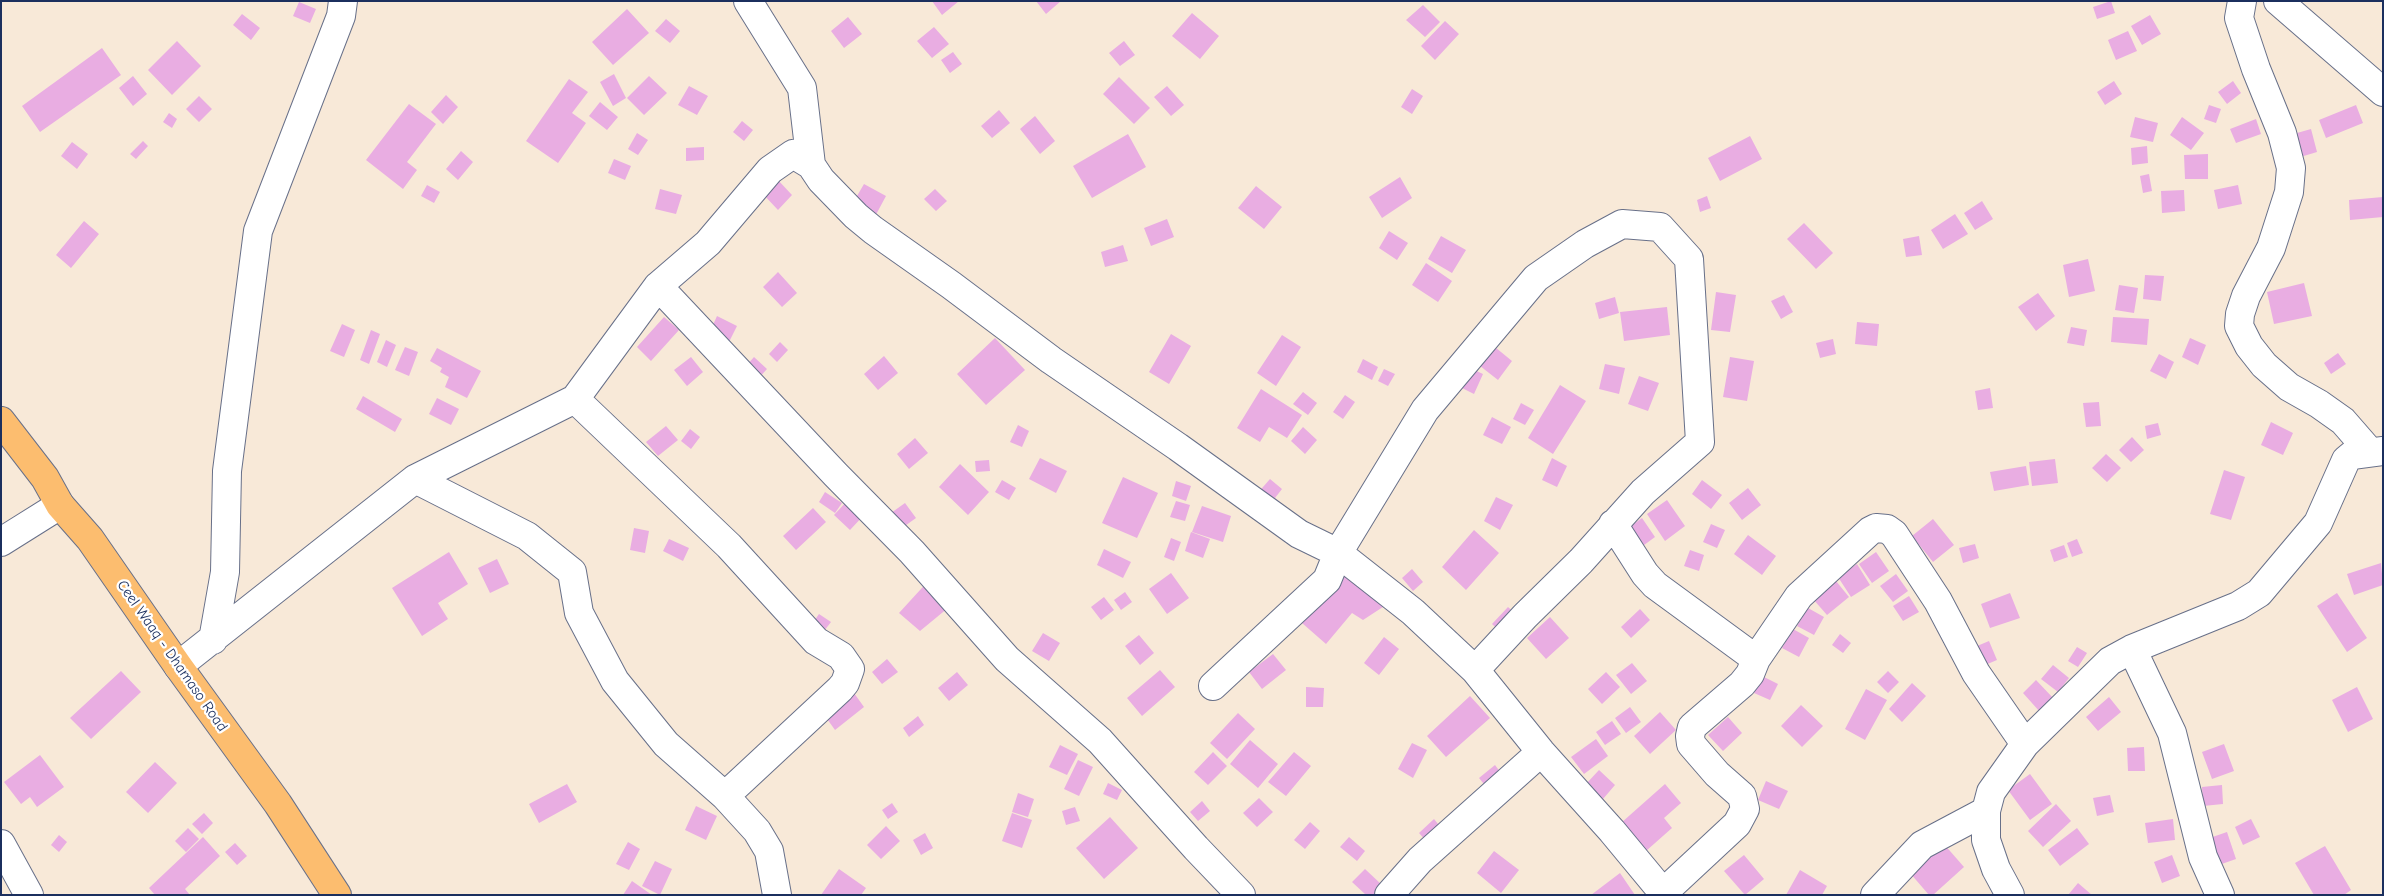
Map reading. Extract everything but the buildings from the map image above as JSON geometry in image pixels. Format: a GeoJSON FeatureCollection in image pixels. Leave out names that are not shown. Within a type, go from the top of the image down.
{"type":"FeatureCollection","features":[{"type":"Feature","properties":{"kind":"main road","name":"Ceel Waaq - Dhamaso Road"},"geometry":{"type":"LineString","coordinates":[[1,421],[45,478],[60,505],[90,539],[178,666],[278,804],[337,895]]}},
{"type":"Feature","properties":{"kind":"street"},"geometry":{"type":"LineString","coordinates":[[213,640],[225,572],[227,471],[258,231],[341,16],[343,1]]}},
{"type":"Feature","properties":{"kind":"street"},"geometry":{"type":"LineString","coordinates":[[748,1],[802,88],[811,165]]}},
{"type":"Feature","properties":{"kind":"street"},"geometry":{"type":"LineString","coordinates":[[2242,1],[2239,18],[2256,69],[2282,133],[2291,168],[2289,192],[2271,248],[2246,296],[2240,314],[2239,326],[2249,346],[2264,365],[2289,387],[2319,404],[2343,421],[2376,452]]}},
{"type":"Feature","properties":{"kind":"street"},"geometry":{"type":"LineString","coordinates":[[2278,1],[2383,92]]}},
{"type":"Feature","properties":{"kind":"street"},"geometry":{"type":"LineString","coordinates":[[178,666],[415,479],[575,400],[658,286],[708,242],[770,170],[793,154],[811,165],[821,180],[850,210],[873,230],[1051,360],[1178,447],[1299,534],[1338,553],[1413,612],[1476,670],[1541,752],[1664,894],[1737,824],[1744,809],[1742,796],[1717,774],[1692,744],[1690,736],[1692,727],[1742,684],[1750,674],[1756,659],[1799,596],[1870,531],[1876,528],[1887,529],[1894,534],[1938,601],[1976,673],[2025,744]]}},
{"type":"Feature","properties":{"kind":"street"},"geometry":{"type":"LineString","coordinates":[[1213,686],[1327,580],[1338,553],[1425,410],[1536,278],[1585,244],[1622,224],[1660,227],[1689,259],[1700,442],[1643,492],[1581,561],[1525,616],[1476,670]]}},
{"type":"Feature","properties":{"kind":"street"},"geometry":{"type":"LineString","coordinates":[[658,286],[836,475],[912,552],[1007,659],[1100,742],[1241,895]]}},
{"type":"Feature","properties":{"kind":"street"},"geometry":{"type":"LineString","coordinates":[[575,400],[729,546],[816,641],[841,656],[850,669],[846,683],[725,796]]}},
{"type":"Feature","properties":{"kind":"street"},"geometry":{"type":"LineString","coordinates":[[2010,895],[1996,869],[1986,840],[1986,811],[1991,792],[2025,744],[2110,661],[2132,649],[2238,606],[2259,593],[2270,583],[2318,523],[2346,460],[2352,455],[2376,452]]}},
{"type":"Feature","properties":{"kind":"street"},"geometry":{"type":"LineString","coordinates":[[415,479],[527,536],[572,572],[579,613],[616,681],[666,744],[725,796],[756,831],[769,851],[777,895]]}},
{"type":"Feature","properties":{"kind":"street"},"geometry":{"type":"LineString","coordinates":[[1,542],[60,505]]}},
{"type":"Feature","properties":{"kind":"street"},"geometry":{"type":"LineString","coordinates":[[1613,524],[1645,574],[1655,586],[1756,659]]}},
{"type":"Feature","properties":{"kind":"street"},"geometry":{"type":"LineString","coordinates":[[2132,649],[2172,733],[2203,857],[2220,895]]}},
{"type":"Feature","properties":{"kind":"street"},"geometry":{"type":"LineString","coordinates":[[1389,895],[1420,860],[1541,752]]}},
{"type":"Feature","properties":{"kind":"street"},"geometry":{"type":"LineString","coordinates":[[1875,895],[1922,845],[1986,811]]}},
{"type":"Feature","properties":{"kind":"street"},"geometry":{"type":"LineString","coordinates":[[1,844],[29,895]]}}]}
